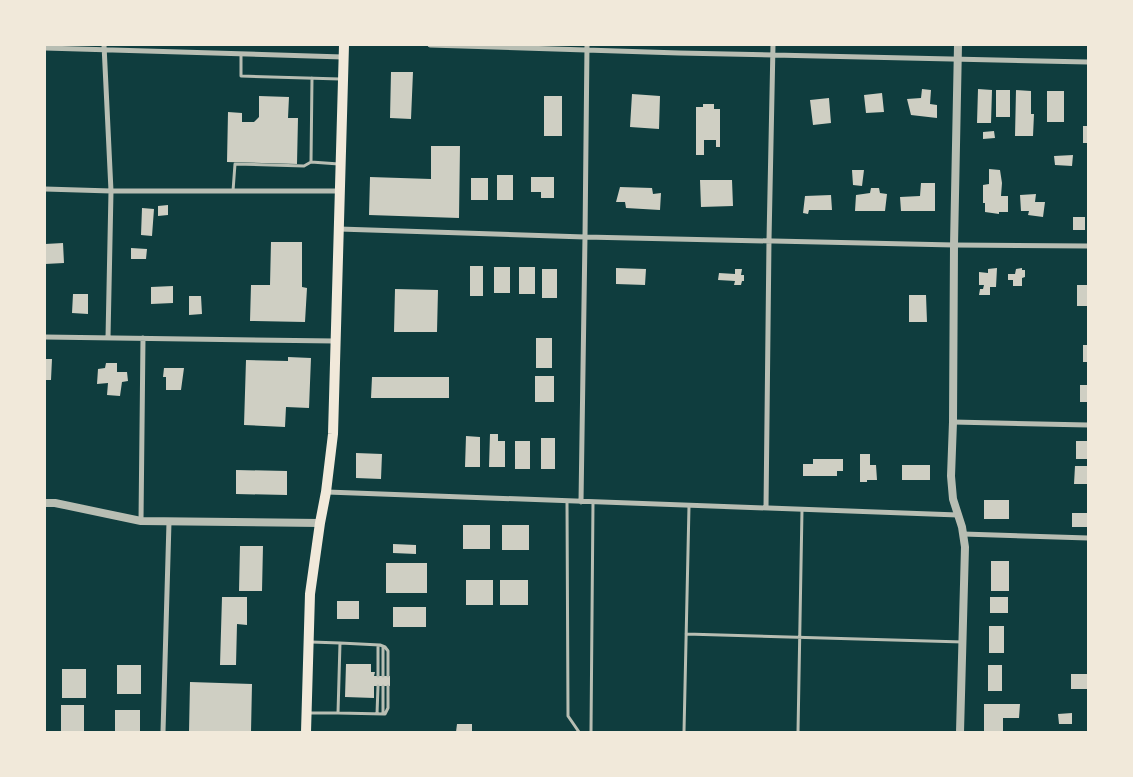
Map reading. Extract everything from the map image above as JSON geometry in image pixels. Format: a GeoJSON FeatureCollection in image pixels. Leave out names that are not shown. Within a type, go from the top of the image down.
{"type":"FeatureCollection","features":[{"type":"Feature","properties":{"kind":"highway"},"geometry":{"type":"LineString","coordinates":[[306,732],[310,594],[333,434],[344,45]]}},
{"type":"Feature","properties":{"kind":"street"},"geometry":{"type":"LineString","coordinates":[[430,45],[587,47],[1088,62]]}},
{"type":"Feature","properties":{"kind":"street"},"geometry":{"type":"LineString","coordinates":[[766,508],[773,45]]}},
{"type":"Feature","properties":{"kind":"street"},"geometry":{"type":"LineString","coordinates":[[958,45],[951,476],[953,499],[966,547],[960,732]]}},
{"type":"Feature","properties":{"kind":"street"},"geometry":{"type":"LineString","coordinates":[[45,48],[105,47],[343,57]]}},
{"type":"Feature","properties":{"kind":"street"},"geometry":{"type":"LineString","coordinates":[[105,47],[111,191],[108,338]]}},
{"type":"Feature","properties":{"kind":"street"},"geometry":{"type":"LineString","coordinates":[[581,502],[586,237],[587,47]]}},
{"type":"Feature","properties":{"kind":"street"},"geometry":{"type":"LineString","coordinates":[[45,189],[340,192]]}},
{"type":"Feature","properties":{"kind":"street"},"geometry":{"type":"LineString","coordinates":[[339,229],[586,237],[1088,246]]}},
{"type":"Feature","properties":{"kind":"street"},"geometry":{"type":"LineString","coordinates":[[45,337],[335,342]]}},
{"type":"Feature","properties":{"kind":"street"},"geometry":{"type":"LineString","coordinates":[[140,521],[143,338]]}},
{"type":"Feature","properties":{"kind":"street"},"geometry":{"type":"LineString","coordinates":[[953,422],[1088,425]]}},
{"type":"Feature","properties":{"kind":"street"},"geometry":{"type":"LineString","coordinates":[[326,492],[958,515]]}},
{"type":"Feature","properties":{"kind":"street"},"geometry":{"type":"LineString","coordinates":[[45,503],[55,503],[140,521],[320,523]]}},
{"type":"Feature","properties":{"kind":"street"},"geometry":{"type":"LineString","coordinates":[[163,732],[169,522]]}},
{"type":"Feature","properties":{"kind":"street"},"geometry":{"type":"LineString","coordinates":[[964,534],[1088,538]]}},
{"type":"Feature","properties":{"kind":"lane"},"geometry":{"type":"LineString","coordinates":[[241,54],[240,76],[342,79]]}},
{"type":"Feature","properties":{"kind":"lane"},"geometry":{"type":"LineString","coordinates":[[311,162],[312,78]]}},
{"type":"Feature","properties":{"kind":"lane"},"geometry":{"type":"LineString","coordinates":[[232,191],[235,164],[304,166],[311,162],[340,164]]}},
{"type":"Feature","properties":{"kind":"lane"},"geometry":{"type":"LineString","coordinates":[[567,501],[568,716],[579,732]]}},
{"type":"Feature","properties":{"kind":"lane"},"geometry":{"type":"LineString","coordinates":[[591,732],[593,502]]}},
{"type":"Feature","properties":{"kind":"lane"},"geometry":{"type":"LineString","coordinates":[[684,732],[689,505]]}},
{"type":"Feature","properties":{"kind":"lane"},"geometry":{"type":"LineString","coordinates":[[798,732],[802,509]]}},
{"type":"Feature","properties":{"kind":"lane"},"geometry":{"type":"LineString","coordinates":[[686,634],[963,642]]}},
{"type":"Feature","properties":{"kind":"lane"},"geometry":{"type":"LineString","coordinates":[[309,642],[380,645],[387,648],[388,676]]}},
{"type":"Feature","properties":{"kind":"lane"},"geometry":{"type":"LineString","coordinates":[[338,713],[340,643]]}},
{"type":"Feature","properties":{"kind":"lane"},"geometry":{"type":"LineString","coordinates":[[378,676],[380,645]]}},
{"type":"Feature","properties":{"kind":"lane"},"geometry":{"type":"LineString","coordinates":[[380,645],[383,676]]}},
{"type":"Feature","properties":{"kind":"lane"},"geometry":{"type":"LineString","coordinates":[[377,714],[378,686]]}},
{"type":"Feature","properties":{"kind":"lane"},"geometry":{"type":"LineString","coordinates":[[383,686],[383,714]]}},
{"type":"Feature","properties":{"kind":"lane"},"geometry":{"type":"LineString","coordinates":[[307,713],[385,714],[388,708],[388,686]]}},
{"type":"Feature","properties":{"kind":"building"},"geometry":{"type":"Polygon","coordinates":[[[391,72],[413,72],[411,119],[390,118],[391,72]]]}},
{"type":"Feature","properties":{"kind":"building"},"geometry":{"type":"Polygon","coordinates":[[[922,89],[931,90],[930,104],[937,105],[937,118],[911,115],[907,99],[921,98],[922,89]]]}},
{"type":"Feature","properties":{"kind":"building"},"geometry":{"type":"Polygon","coordinates":[[[978,89],[992,90],[991,123],[977,123],[978,89]]]}},
{"type":"Feature","properties":{"kind":"building"},"geometry":{"type":"Polygon","coordinates":[[[996,90],[1010,90],[1010,117],[996,117],[996,90]]]}},
{"type":"Feature","properties":{"kind":"building"},"geometry":{"type":"Polygon","coordinates":[[[1016,90],[1031,91],[1031,114],[1034,114],[1033,136],[1015,136],[1016,90]]]}},
{"type":"Feature","properties":{"kind":"building"},"geometry":{"type":"Polygon","coordinates":[[[1047,91],[1064,91],[1064,122],[1047,122],[1047,91]]]}},
{"type":"Feature","properties":{"kind":"building"},"geometry":{"type":"Polygon","coordinates":[[[882,93],[884,112],[866,113],[864,95],[882,93]]]}},
{"type":"Feature","properties":{"kind":"building"},"geometry":{"type":"Polygon","coordinates":[[[632,94],[660,96],[659,129],[630,127],[632,94]]]}},
{"type":"Feature","properties":{"kind":"building"},"geometry":{"type":"Polygon","coordinates":[[[259,96],[289,97],[288,118],[298,118],[297,164],[227,162],[228,112],[242,113],[242,122],[254,122],[259,117],[259,96]]]}},
{"type":"Feature","properties":{"kind":"building"},"geometry":{"type":"Polygon","coordinates":[[[544,96],[562,96],[562,136],[544,136],[544,96]]]}},
{"type":"Feature","properties":{"kind":"building"},"geometry":{"type":"Polygon","coordinates":[[[829,98],[831,123],[813,125],[810,100],[829,98]]]}},
{"type":"Feature","properties":{"kind":"building"},"geometry":{"type":"Polygon","coordinates":[[[703,104],[714,104],[714,109],[720,109],[720,147],[716,147],[716,140],[704,140],[704,155],[696,155],[696,107],[703,107],[703,104]]]}},
{"type":"Feature","properties":{"kind":"building"},"geometry":{"type":"Polygon","coordinates":[[[1083,126],[1088,126],[1088,143],[1083,143],[1083,126]]]}},
{"type":"Feature","properties":{"kind":"building"},"geometry":{"type":"Polygon","coordinates":[[[994,131],[995,138],[983,139],[983,132],[994,131]]]}},
{"type":"Feature","properties":{"kind":"building"},"geometry":{"type":"Polygon","coordinates":[[[431,146],[460,146],[459,218],[369,215],[370,177],[431,179],[431,146]]]}},
{"type":"Feature","properties":{"kind":"building"},"geometry":{"type":"Polygon","coordinates":[[[1073,155],[1072,166],[1055,165],[1054,156],[1073,155]]]}},
{"type":"Feature","properties":{"kind":"building"},"geometry":{"type":"Polygon","coordinates":[[[989,169],[1000,170],[1001,196],[1008,196],[1008,212],[999,212],[999,214],[985,212],[983,185],[989,184],[989,169]]]}},
{"type":"Feature","properties":{"kind":"building"},"geometry":{"type":"Polygon","coordinates":[[[852,170],[864,170],[862,186],[853,185],[852,170]]]}},
{"type":"Feature","properties":{"kind":"building"},"geometry":{"type":"Polygon","coordinates":[[[497,175],[513,175],[513,200],[497,200],[497,175]]]}},
{"type":"Feature","properties":{"kind":"building"},"geometry":{"type":"Polygon","coordinates":[[[531,177],[554,177],[554,198],[541,198],[541,192],[531,192],[531,177]]]}},
{"type":"Feature","properties":{"kind":"building"},"geometry":{"type":"Polygon","coordinates":[[[471,178],[488,178],[488,200],[471,200],[471,178]]]}},
{"type":"Feature","properties":{"kind":"building"},"geometry":{"type":"Polygon","coordinates":[[[700,180],[732,180],[733,206],[701,207],[700,180]]]}},
{"type":"Feature","properties":{"kind":"building"},"geometry":{"type":"Polygon","coordinates":[[[921,183],[935,183],[935,211],[901,211],[900,197],[920,196],[921,183]]]}},
{"type":"Feature","properties":{"kind":"building"},"geometry":{"type":"Polygon","coordinates":[[[620,187],[652,188],[653,194],[661,193],[660,210],[626,208],[625,202],[616,202],[620,187]]]}},
{"type":"Feature","properties":{"kind":"building"},"geometry":{"type":"Polygon","coordinates":[[[871,188],[879,188],[880,193],[887,194],[885,211],[855,211],[856,195],[870,193],[871,188]]]}},
{"type":"Feature","properties":{"kind":"building"},"geometry":{"type":"Polygon","coordinates":[[[1036,194],[1035,202],[1045,202],[1043,217],[1028,215],[1029,211],[1021,211],[1020,195],[1036,194]]]}},
{"type":"Feature","properties":{"kind":"building"},"geometry":{"type":"Polygon","coordinates":[[[831,195],[832,210],[809,210],[808,214],[803,213],[805,196],[831,195]]]}},
{"type":"Feature","properties":{"kind":"building"},"geometry":{"type":"Polygon","coordinates":[[[168,205],[168,215],[158,216],[158,206],[168,205]]]}},
{"type":"Feature","properties":{"kind":"building"},"geometry":{"type":"Polygon","coordinates":[[[142,208],[154,209],[152,236],[141,235],[142,208]]]}},
{"type":"Feature","properties":{"kind":"building"},"geometry":{"type":"Polygon","coordinates":[[[1073,217],[1085,217],[1085,230],[1073,230],[1073,217]]]}},
{"type":"Feature","properties":{"kind":"building"},"geometry":{"type":"Polygon","coordinates":[[[271,242],[302,242],[302,287],[307,288],[305,322],[250,321],[251,285],[270,285],[271,242]]]}},
{"type":"Feature","properties":{"kind":"building"},"geometry":{"type":"Polygon","coordinates":[[[63,243],[64,263],[45,264],[45,244],[63,243]]]}},
{"type":"Feature","properties":{"kind":"building"},"geometry":{"type":"Polygon","coordinates":[[[131,248],[147,249],[146,259],[131,259],[131,248]]]}},
{"type":"Feature","properties":{"kind":"building"},"geometry":{"type":"Polygon","coordinates":[[[470,266],[483,266],[483,296],[470,296],[470,266]]]}},
{"type":"Feature","properties":{"kind":"building"},"geometry":{"type":"Polygon","coordinates":[[[494,267],[510,267],[510,293],[494,293],[494,267]]]}},
{"type":"Feature","properties":{"kind":"building"},"geometry":{"type":"Polygon","coordinates":[[[519,267],[535,267],[535,294],[519,294],[519,267]]]}},
{"type":"Feature","properties":{"kind":"building"},"geometry":{"type":"Polygon","coordinates":[[[616,268],[646,269],[645,285],[616,284],[616,268]]]}},
{"type":"Feature","properties":{"kind":"building"},"geometry":{"type":"Polygon","coordinates":[[[997,268],[996,287],[990,287],[990,295],[979,295],[980,289],[983,289],[984,285],[979,285],[979,272],[988,273],[988,269],[997,268]]]}},
{"type":"Feature","properties":{"kind":"building"},"geometry":{"type":"Polygon","coordinates":[[[1022,268],[1022,270],[1025,270],[1025,277],[1022,278],[1022,286],[1013,286],[1013,280],[1008,280],[1008,274],[1015,274],[1016,269],[1022,268]]]}},
{"type":"Feature","properties":{"kind":"building"},"geometry":{"type":"Polygon","coordinates":[[[542,269],[557,269],[557,298],[542,298],[542,269]]]}},
{"type":"Feature","properties":{"kind":"building"},"geometry":{"type":"Polygon","coordinates":[[[735,269],[742,269],[741,275],[744,275],[744,281],[742,281],[741,285],[734,285],[735,281],[718,280],[719,273],[735,274],[735,269]]]}},
{"type":"Feature","properties":{"kind":"building"},"geometry":{"type":"Polygon","coordinates":[[[1077,285],[1088,285],[1088,306],[1077,306],[1077,285]]]}},
{"type":"Feature","properties":{"kind":"building"},"geometry":{"type":"Polygon","coordinates":[[[173,286],[173,303],[151,304],[151,287],[173,286]]]}},
{"type":"Feature","properties":{"kind":"building"},"geometry":{"type":"Polygon","coordinates":[[[395,289],[438,290],[437,332],[394,332],[395,289]]]}},
{"type":"Feature","properties":{"kind":"building"},"geometry":{"type":"Polygon","coordinates":[[[73,294],[88,294],[88,314],[72,313],[73,294]]]}},
{"type":"Feature","properties":{"kind":"building"},"geometry":{"type":"Polygon","coordinates":[[[909,295],[926,295],[927,322],[909,322],[909,295]]]}},
{"type":"Feature","properties":{"kind":"building"},"geometry":{"type":"Polygon","coordinates":[[[189,296],[201,296],[202,314],[189,315],[189,296]]]}},
{"type":"Feature","properties":{"kind":"building"},"geometry":{"type":"Polygon","coordinates":[[[536,338],[552,338],[552,368],[536,368],[536,338]]]}},
{"type":"Feature","properties":{"kind":"building"},"geometry":{"type":"Polygon","coordinates":[[[1083,345],[1088,345],[1088,362],[1083,362],[1083,345]]]}},
{"type":"Feature","properties":{"kind":"building"},"geometry":{"type":"Polygon","coordinates":[[[288,357],[311,358],[309,408],[286,407],[285,427],[244,425],[246,360],[288,361],[288,357]]]}},
{"type":"Feature","properties":{"kind":"building"},"geometry":{"type":"Polygon","coordinates":[[[45,359],[52,359],[51,380],[45,380],[45,359]]]}},
{"type":"Feature","properties":{"kind":"building"},"geometry":{"type":"Polygon","coordinates":[[[106,363],[117,363],[117,372],[127,372],[128,381],[122,382],[120,396],[107,395],[108,383],[97,384],[98,369],[105,368],[106,363]]]}},
{"type":"Feature","properties":{"kind":"building"},"geometry":{"type":"Polygon","coordinates":[[[164,368],[184,368],[181,390],[166,390],[166,377],[163,377],[164,368]]]}},
{"type":"Feature","properties":{"kind":"building"},"geometry":{"type":"Polygon","coordinates":[[[535,376],[554,376],[554,402],[535,402],[535,376]]]}},
{"type":"Feature","properties":{"kind":"building"},"geometry":{"type":"Polygon","coordinates":[[[372,377],[449,377],[449,398],[371,398],[372,377]]]}},
{"type":"Feature","properties":{"kind":"building"},"geometry":{"type":"Polygon","coordinates":[[[1080,385],[1088,385],[1088,402],[1080,402],[1080,385]]]}},
{"type":"Feature","properties":{"kind":"building"},"geometry":{"type":"Polygon","coordinates":[[[490,434],[498,434],[498,441],[505,441],[505,467],[489,467],[490,434]]]}},
{"type":"Feature","properties":{"kind":"building"},"geometry":{"type":"Polygon","coordinates":[[[466,436],[480,437],[480,467],[465,467],[466,436]]]}},
{"type":"Feature","properties":{"kind":"building"},"geometry":{"type":"Polygon","coordinates":[[[541,438],[555,438],[555,469],[541,469],[541,438]]]}},
{"type":"Feature","properties":{"kind":"building"},"geometry":{"type":"Polygon","coordinates":[[[515,441],[530,441],[530,469],[515,469],[515,441]]]}},
{"type":"Feature","properties":{"kind":"building"},"geometry":{"type":"Polygon","coordinates":[[[1076,441],[1088,441],[1088,459],[1076,459],[1076,441]]]}},
{"type":"Feature","properties":{"kind":"building"},"geometry":{"type":"Polygon","coordinates":[[[356,453],[382,454],[381,479],[356,478],[356,453]]]}},
{"type":"Feature","properties":{"kind":"building"},"geometry":{"type":"Polygon","coordinates":[[[860,454],[870,454],[870,465],[876,465],[877,480],[860,482],[860,454]]]}},
{"type":"Feature","properties":{"kind":"building"},"geometry":{"type":"Polygon","coordinates":[[[813,459],[843,459],[843,471],[837,471],[837,476],[803,476],[803,464],[813,464],[813,459]]]}},
{"type":"Feature","properties":{"kind":"building"},"geometry":{"type":"Polygon","coordinates":[[[902,465],[930,465],[930,480],[902,480],[902,465]]]}},
{"type":"Feature","properties":{"kind":"building"},"geometry":{"type":"Polygon","coordinates":[[[1075,466],[1088,466],[1088,484],[1074,484],[1075,466]]]}},
{"type":"Feature","properties":{"kind":"building"},"geometry":{"type":"Polygon","coordinates":[[[236,470],[287,471],[287,495],[236,494],[236,470]]]}},
{"type":"Feature","properties":{"kind":"building"},"geometry":{"type":"Polygon","coordinates":[[[984,500],[1009,500],[1009,519],[984,519],[984,500]]]}},
{"type":"Feature","properties":{"kind":"building"},"geometry":{"type":"Polygon","coordinates":[[[1072,513],[1088,513],[1088,527],[1072,527],[1072,513]]]}},
{"type":"Feature","properties":{"kind":"building"},"geometry":{"type":"Polygon","coordinates":[[[463,525],[490,525],[490,549],[463,549],[463,525]]]}},
{"type":"Feature","properties":{"kind":"building"},"geometry":{"type":"Polygon","coordinates":[[[502,525],[529,525],[529,550],[502,550],[502,525]]]}},
{"type":"Feature","properties":{"kind":"building"},"geometry":{"type":"Polygon","coordinates":[[[393,544],[416,545],[416,554],[393,553],[393,544]]]}},
{"type":"Feature","properties":{"kind":"building"},"geometry":{"type":"Polygon","coordinates":[[[240,546],[263,546],[262,591],[239,591],[240,546]]]}},
{"type":"Feature","properties":{"kind":"building"},"geometry":{"type":"Polygon","coordinates":[[[991,561],[1009,561],[1009,591],[991,591],[991,561]]]}},
{"type":"Feature","properties":{"kind":"building"},"geometry":{"type":"Polygon","coordinates":[[[386,563],[427,563],[427,593],[386,593],[386,563]]]}},
{"type":"Feature","properties":{"kind":"building"},"geometry":{"type":"Polygon","coordinates":[[[466,580],[493,580],[493,605],[466,605],[466,580]]]}},
{"type":"Feature","properties":{"kind":"building"},"geometry":{"type":"Polygon","coordinates":[[[500,580],[528,580],[528,605],[500,605],[500,580]]]}},
{"type":"Feature","properties":{"kind":"building"},"geometry":{"type":"Polygon","coordinates":[[[222,597],[247,597],[247,625],[237,624],[236,665],[220,665],[222,597]]]}},
{"type":"Feature","properties":{"kind":"building"},"geometry":{"type":"Polygon","coordinates":[[[990,597],[1008,597],[1008,613],[990,613],[990,597]]]}},
{"type":"Feature","properties":{"kind":"building"},"geometry":{"type":"Polygon","coordinates":[[[337,601],[359,601],[359,619],[337,619],[337,601]]]}},
{"type":"Feature","properties":{"kind":"building"},"geometry":{"type":"Polygon","coordinates":[[[393,607],[426,607],[426,627],[393,627],[393,607]]]}},
{"type":"Feature","properties":{"kind":"building"},"geometry":{"type":"Polygon","coordinates":[[[989,626],[1004,626],[1004,653],[989,653],[989,626]]]}},
{"type":"Feature","properties":{"kind":"building"},"geometry":{"type":"Polygon","coordinates":[[[346,664],[371,664],[371,672],[375,672],[374,676],[390,676],[390,686],[374,686],[374,698],[345,697],[346,664]]]}},
{"type":"Feature","properties":{"kind":"building"},"geometry":{"type":"Polygon","coordinates":[[[117,665],[141,665],[141,694],[117,694],[117,665]]]}},
{"type":"Feature","properties":{"kind":"building"},"geometry":{"type":"Polygon","coordinates":[[[988,665],[1002,665],[1002,691],[988,691],[988,665]]]}},
{"type":"Feature","properties":{"kind":"building"},"geometry":{"type":"Polygon","coordinates":[[[62,669],[86,669],[86,698],[62,698],[62,669]]]}},
{"type":"Feature","properties":{"kind":"building"},"geometry":{"type":"Polygon","coordinates":[[[1071,674],[1088,674],[1088,689],[1071,689],[1071,674]]]}},
{"type":"Feature","properties":{"kind":"building"},"geometry":{"type":"Polygon","coordinates":[[[190,682],[252,684],[251,732],[189,732],[190,682]]]}},
{"type":"Feature","properties":{"kind":"building"},"geometry":{"type":"Polygon","coordinates":[[[984,704],[1020,704],[1019,718],[1003,718],[1003,732],[984,732],[984,704]]]}},
{"type":"Feature","properties":{"kind":"building"},"geometry":{"type":"Polygon","coordinates":[[[61,705],[84,705],[84,732],[61,732],[61,705]]]}},
{"type":"Feature","properties":{"kind":"building"},"geometry":{"type":"Polygon","coordinates":[[[115,710],[140,710],[140,732],[115,732],[115,710]]]}},
{"type":"Feature","properties":{"kind":"building"},"geometry":{"type":"Polygon","coordinates":[[[1072,713],[1072,724],[1059,724],[1058,714],[1072,713]]]}},
{"type":"Feature","properties":{"kind":"building"},"geometry":{"type":"Polygon","coordinates":[[[457,724],[472,724],[472,732],[456,732],[457,724]]]}}]}
